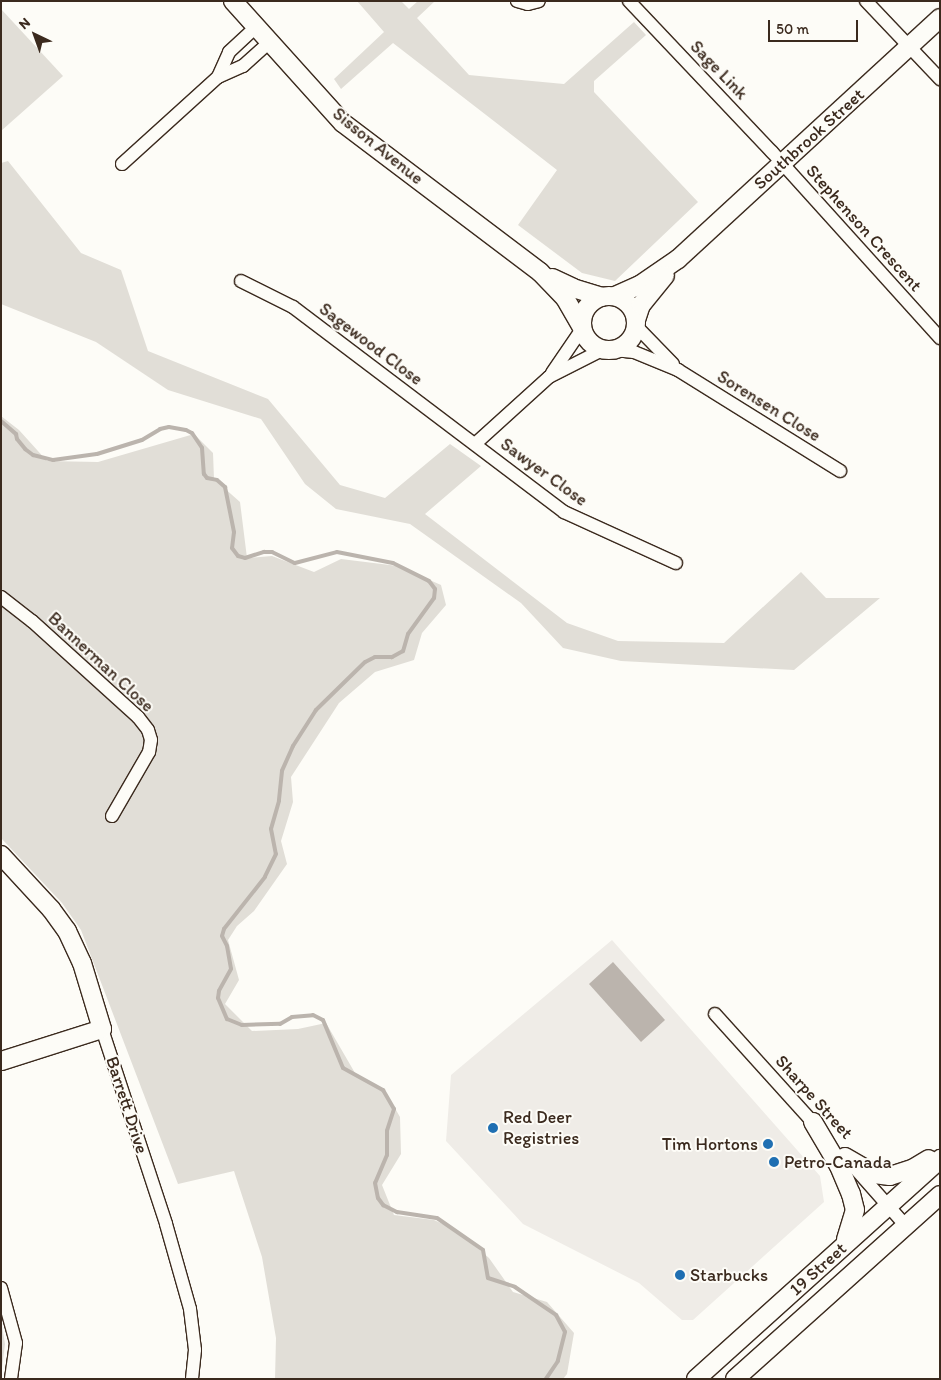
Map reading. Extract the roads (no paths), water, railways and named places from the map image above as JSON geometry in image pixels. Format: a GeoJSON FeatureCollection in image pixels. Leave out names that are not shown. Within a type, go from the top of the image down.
{"type":"FeatureCollection","features":[{"type":"Feature","properties":{"kind":"street","name":"Sisson Avenue"},"geometry":{"type":"LineString","coordinates":[[233,1],[343,123],[540,272],[565,298],[582,328]]}},
{"type":"Feature","properties":{"kind":"street"},"geometry":{"type":"LineString","coordinates":[[517,1],[528,4],[539,1]]}},
{"type":"Feature","properties":{"kind":"street","name":"Sage Link"},"geometry":{"type":"LineString","coordinates":[[629,1],[782,163]]}},
{"type":"Feature","properties":{"kind":"street"},"geometry":{"type":"LineString","coordinates":[[866,1],[940,79]]}},
{"type":"Feature","properties":{"kind":"street","name":"Southbrook Street"},"geometry":{"type":"LineString","coordinates":[[636,323],[640,305],[678,259],[940,18]]}},
{"type":"Feature","properties":{"kind":"street"},"geometry":{"type":"LineString","coordinates":[[218,77],[229,52],[256,27]]}},
{"type":"Feature","properties":{"kind":"street"},"geometry":{"type":"LineString","coordinates":[[122,164],[218,77],[243,66],[270,42]]}},
{"type":"Feature","properties":{"kind":"street","name":"Stephenson Crescent"},"geometry":{"type":"LineString","coordinates":[[782,163],[940,338]]}},
{"type":"Feature","properties":{"kind":"street","name":"Southbrook Street"},"geometry":{"type":"LineString","coordinates":[[608,297],[640,285],[678,259]]}},
{"type":"Feature","properties":{"kind":"street","name":"Sisson Avenue"},"geometry":{"type":"LineString","coordinates":[[540,272],[573,288],[608,297]]}},
{"type":"Feature","properties":{"kind":"street","name":"Sagewood Close"},"geometry":{"type":"LineString","coordinates":[[241,281],[293,307],[475,444]]}},
{"type":"Feature","properties":{"kind":"street"},"geometry":{"type":"LineString","coordinates":[[475,444],[549,377],[582,328],[584,311],[593,302],[608,297],[628,305],[636,323],[630,340],[549,377]]}},
{"type":"Feature","properties":{"kind":"street","name":"Sorensen Close"},"geometry":{"type":"LineString","coordinates":[[636,323],[678,370]]}},
{"type":"Feature","properties":{"kind":"street"},"geometry":{"type":"LineString","coordinates":[[582,328],[588,341],[609,350]]}},
{"type":"Feature","properties":{"kind":"street","name":"Sorensen Close"},"geometry":{"type":"LineString","coordinates":[[609,350],[634,352],[678,370],[840,471]]}},
{"type":"Feature","properties":{"kind":"street","name":"Sawyer Close"},"geometry":{"type":"LineString","coordinates":[[475,444],[564,512],[676,563]]}},
{"type":"Feature","properties":{"kind":"street","name":"Bannerman Close"},"geometry":{"type":"LineString","coordinates":[[1,597],[32,621],[131,711],[148,730],[151,740],[149,752],[112,816]]}},
{"type":"Feature","properties":{"kind":"street","name":"Barrett Drive"},"geometry":{"type":"LineString","coordinates":[[1,855],[51,909],[67,931],[82,963],[166,1224],[190,1309],[195,1343],[192,1379]]}},
{"type":"Feature","properties":{"kind":"street","name":"Sharpe Street"},"geometry":{"type":"LineString","coordinates":[[715,1014],[906,1226]]}},
{"type":"Feature","properties":{"kind":"street"},"geometry":{"type":"LineString","coordinates":[[1,1061],[102,1029]]}},
{"type":"Feature","properties":{"kind":"street"},"geometry":{"type":"LineString","coordinates":[[813,1122],[839,1166],[851,1194],[855,1210],[854,1221],[844,1244]]}},
{"type":"Feature","properties":{"kind":"street"},"geometry":{"type":"LineString","coordinates":[[845,1157],[874,1174],[890,1176],[914,1168],[940,1152]]}},
{"type":"Feature","properties":{"kind":"street","name":"19 Street"},"geometry":{"type":"LineString","coordinates":[[696,1379],[940,1159]]}},
{"type":"Feature","properties":{"kind":"street","name":"19 Street"},"geometry":{"type":"LineString","coordinates":[[735,1379],[940,1195]]}},
{"type":"Feature","properties":{"kind":"street"},"geometry":{"type":"LineString","coordinates":[[1,1288],[16,1343],[11,1379]]}},
{"type":"Feature","properties":{"kind":"waterway"},"geometry":{"type":"LineString","coordinates":[[1,421],[16,434],[17,439],[25,449],[33,455],[53,460],[97,454],[142,440],[160,429],[169,427],[186,430],[192,433],[202,448],[204,474],[207,478],[217,480],[225,487],[234,532],[232,548],[238,556],[245,558],[264,552],[272,552],[295,563],[337,552],[393,563],[429,581],[435,589],[434,598],[408,634],[403,651],[392,657],[375,657],[365,662],[316,710],[293,746],[282,771],[279,801],[271,829],[276,854],[265,877],[224,929],[222,936],[227,946],[231,969],[219,991],[218,998],[227,1019],[242,1025],[280,1024],[292,1017],[313,1015],[323,1020],[343,1068],[383,1090],[394,1109],[387,1131],[387,1155],[375,1183],[378,1198],[383,1205],[397,1212],[437,1218],[483,1250],[488,1278],[515,1287],[556,1315],[565,1332],[558,1361],[546,1379]]}},
{"type":"Feature","properties":{"kind":"place","name":"Red Deer Registries"},"geometry":{"type":"Point","coordinates":[493,1128]}},
{"type":"Feature","properties":{"kind":"place","name":"Tim Hortons"},"geometry":{"type":"Point","coordinates":[768,1144]}},
{"type":"Feature","properties":{"kind":"place","name":"Petro-Canada"},"geometry":{"type":"Point","coordinates":[774,1162]}},
{"type":"Feature","properties":{"kind":"place","name":"Starbucks"},"geometry":{"type":"Point","coordinates":[680,1275]}}]}
